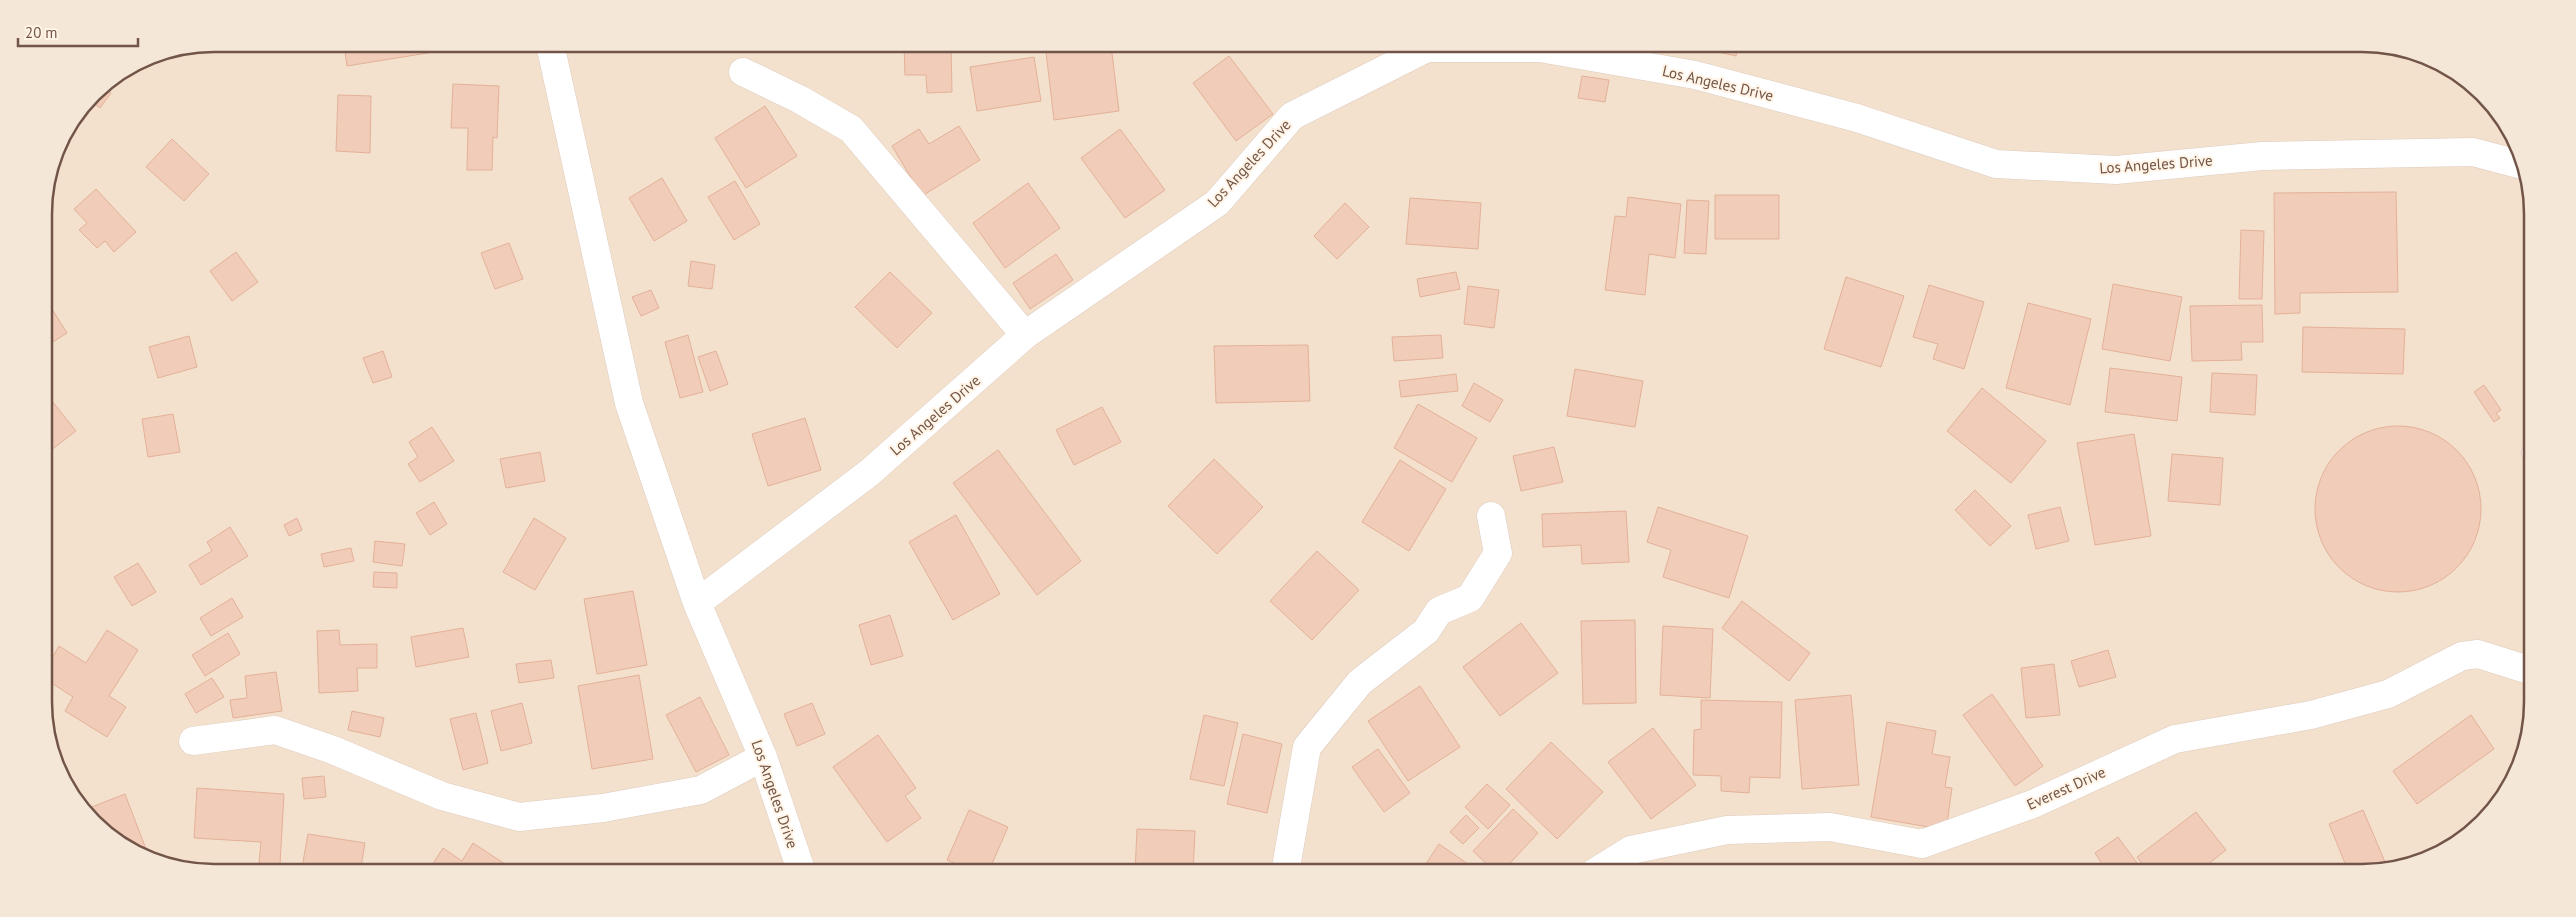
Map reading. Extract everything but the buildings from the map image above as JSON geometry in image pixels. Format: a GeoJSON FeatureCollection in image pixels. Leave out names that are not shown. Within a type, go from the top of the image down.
{"type":"FeatureCollection","features":[{"type":"Feature","properties":{"kind":"street","name":"Los Angeles Drive"},"geometry":{"type":"LineString","coordinates":[[799,865],[764,757],[697,603],[869,474],[1025,336],[1217,203],[1292,116],[1418,52]]}},
{"type":"Feature","properties":{"kind":"street","name":"Los Angeles Drive"},"geometry":{"type":"LineString","coordinates":[[1565,52],[1696,75],[1858,118],[1996,164],[2116,170],[2262,156],[2473,152],[2515,163]]}},
{"type":"Feature","properties":{"kind":"street"},"geometry":{"type":"LineString","coordinates":[[552,53],[629,403],[697,603]]}},
{"type":"Feature","properties":{"kind":"street"},"geometry":{"type":"LineString","coordinates":[[743,72],[799,99],[851,129],[1025,336]]}},
{"type":"Feature","properties":{"kind":"street"},"geometry":{"type":"LineString","coordinates":[[1286,865],[1307,746],[1360,682],[1426,631],[1439,610],[1470,598],[1498,553],[1491,516]]}},
{"type":"Feature","properties":{"kind":"street","name":"Everest Drive"},"geometry":{"type":"LineString","coordinates":[[1608,864],[1631,850],[1727,830],[1830,827],[1922,844],[2033,804],[2175,739],[2311,714],[2388,694],[2462,656],[2478,654],[2524,668]]}},
{"type":"Feature","properties":{"kind":"street"},"geometry":{"type":"LineString","coordinates":[[193,741],[275,730],[333,750],[442,796],[519,817],[603,808],[701,790],[764,757]]}},
{"type":"Feature","properties":{"kind":"shaded area"},"geometry":{"type":"Polygon","coordinates":[[[2361,52],[2403,58],[2442,74],[2476,100],[2502,134],[2515,163],[2520,183],[2524,215],[2524,702],[2522,723],[2515,754],[2507,774],[2496,792],[2483,809],[2460,831],[2442,843],[2423,852],[2403,859],[2372,864],[215,865],[173,859],[134,843],[100,817],[74,783],[65,764],[56,734],[52,702],[53,204],[58,173],[69,143],[86,116],[108,93],[143,69],[163,61],[204,53],[2361,52]]]}}]}
